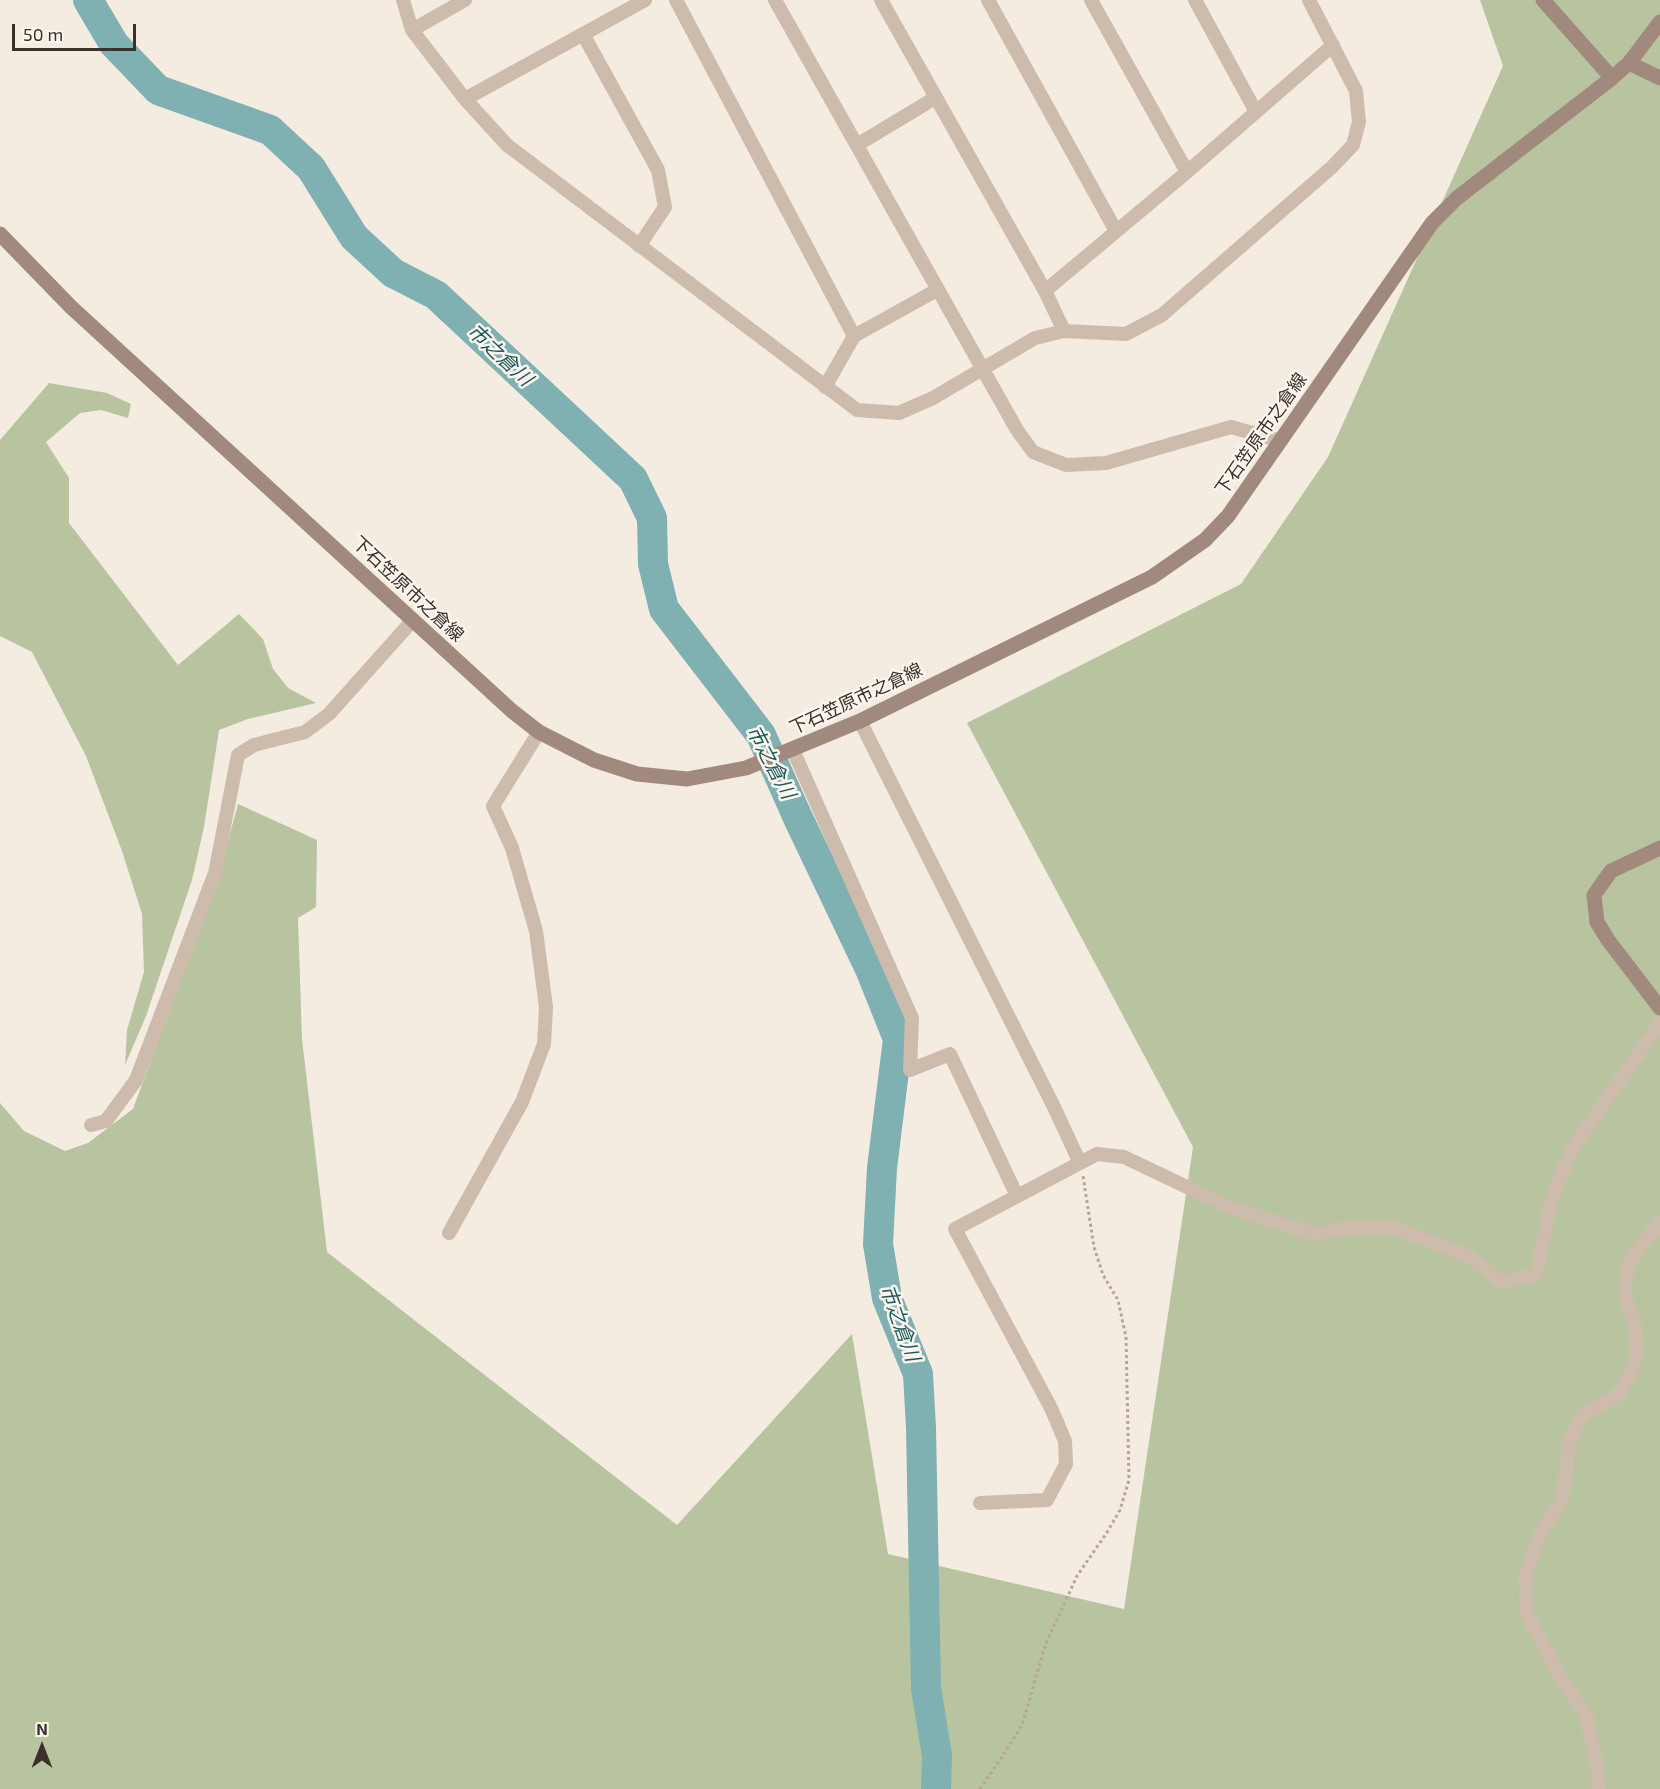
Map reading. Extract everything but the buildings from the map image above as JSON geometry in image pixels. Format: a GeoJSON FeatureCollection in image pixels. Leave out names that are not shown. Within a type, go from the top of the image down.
{"type":"FeatureCollection","features":[{"type":"Feature","properties":{"kind":"main road"},"geometry":{"type":"LineString","coordinates":[[1543,0],[1612,78]]}},
{"type":"Feature","properties":{"kind":"main road","name":"下石笠原市之倉線"},"geometry":{"type":"LineString","coordinates":[[0,234],[71,308],[512,711],[539,732],[594,760],[637,774],[687,780],[746,768],[860,721],[1152,577],[1205,540],[1228,516],[1432,223],[1457,198],[1612,78],[1629,63],[1660,22]]}},
{"type":"Feature","properties":{"kind":"main road"},"geometry":{"type":"LineString","coordinates":[[1629,63],[1660,78]]}},
{"type":"Feature","properties":{"kind":"main road"},"geometry":{"type":"LineString","coordinates":[[1660,848],[1611,871],[1594,895],[1597,922],[1660,1008]]}},
{"type":"Feature","properties":{"kind":"street"},"geometry":{"type":"LineString","coordinates":[[403,0],[412,30],[465,99],[507,145],[857,410],[899,413],[933,398],[1035,338],[1064,331],[1126,334],[1162,315],[1332,167],[1353,145],[1359,122],[1356,91],[1309,0]]}},
{"type":"Feature","properties":{"kind":"street"},"geometry":{"type":"LineString","coordinates":[[412,30],[465,0]]}},
{"type":"Feature","properties":{"kind":"street"},"geometry":{"type":"LineString","coordinates":[[465,99],[645,0]]}},
{"type":"Feature","properties":{"kind":"street"},"geometry":{"type":"LineString","coordinates":[[676,0],[854,336]]}},
{"type":"Feature","properties":{"kind":"street"},"geometry":{"type":"LineString","coordinates":[[775,0],[1017,430],[1034,452],[1066,465],[1106,463],[1231,428],[1281,441]]}},
{"type":"Feature","properties":{"kind":"street"},"geometry":{"type":"LineString","coordinates":[[881,0],[1045,291],[1064,331]]}},
{"type":"Feature","properties":{"kind":"street"},"geometry":{"type":"LineString","coordinates":[[988,0],[1116,231]]}},
{"type":"Feature","properties":{"kind":"street"},"geometry":{"type":"LineString","coordinates":[[1092,0],[1187,172]]}},
{"type":"Feature","properties":{"kind":"street"},"geometry":{"type":"LineString","coordinates":[[1196,0],[1256,112]]}},
{"type":"Feature","properties":{"kind":"street"},"geometry":{"type":"LineString","coordinates":[[583,34],[658,170],[665,207],[639,246]]}},
{"type":"Feature","properties":{"kind":"street"},"geometry":{"type":"LineString","coordinates":[[1045,291],[1333,45]]}},
{"type":"Feature","properties":{"kind":"street"},"geometry":{"type":"LineString","coordinates":[[858,145],[935,98]]}},
{"type":"Feature","properties":{"kind":"street"},"geometry":{"type":"LineString","coordinates":[[825,387],[854,336],[937,290]]}},
{"type":"Feature","properties":{"kind":"street"},"geometry":{"type":"LineString","coordinates":[[91,1125],[106,1121],[136,1080],[215,873],[238,755],[254,745],[305,732],[329,714],[413,620]]}},
{"type":"Feature","properties":{"kind":"street"},"geometry":{"type":"LineString","coordinates":[[860,721],[1080,1163]]}},
{"type":"Feature","properties":{"kind":"street"},"geometry":{"type":"LineString","coordinates":[[449,1233],[522,1102],[544,1044],[546,1006],[536,931],[512,848],[493,806],[539,732]]}},
{"type":"Feature","properties":{"kind":"street"},"geometry":{"type":"LineString","coordinates":[[793,750],[912,1018],[910,1070],[950,1054],[1017,1196]]}},
{"type":"Feature","properties":{"kind":"street"},"geometry":{"type":"LineString","coordinates":[[980,1503],[1047,1500],[1066,1464],[1065,1441],[1051,1408],[956,1229],[1097,1154],[1124,1157],[1229,1207],[1313,1234],[1358,1227],[1392,1227],[1468,1256],[1502,1282],[1536,1275],[1551,1201],[1572,1149],[1660,1023]]}},
{"type":"Feature","properties":{"kind":"street"},"geometry":{"type":"LineString","coordinates":[[1599,1789],[1598,1771],[1586,1715],[1559,1675],[1527,1614],[1525,1577],[1540,1534],[1561,1502],[1567,1468],[1568,1444],[1581,1417],[1619,1394],[1632,1371],[1636,1352],[1635,1322],[1625,1297],[1627,1266],[1660,1223]]}},
{"type":"Feature","properties":{"kind":"path"},"geometry":{"type":"LineString","coordinates":[[980,1789],[1022,1725],[1051,1634],[1077,1576],[1120,1510],[1129,1480],[1126,1337],[1118,1300],[1103,1275],[1094,1246],[1080,1163]]}},
{"type":"Feature","properties":{"kind":"green space"},"geometry":{"type":"Polygon","coordinates":[[[1480,0],[1660,0],[1660,1789],[0,1789],[0,1103],[24,1131],[65,1151],[88,1143],[133,1109],[217,882],[238,804],[317,840],[316,907],[298,918],[302,1039],[327,1252],[677,1525],[852,1334],[888,1554],[1124,1609],[1193,1147],[967,723],[1241,584],[1328,457],[1503,66],[1480,0]]]}},
{"type":"Feature","properties":{"kind":"green space"},"geometry":{"type":"Polygon","coordinates":[[[49,383],[107,393],[131,404],[128,418],[101,410],[80,413],[46,442],[69,478],[69,523],[178,665],[239,614],[263,639],[273,669],[288,688],[316,703],[248,719],[219,730],[204,827],[192,880],[146,1016],[125,1065],[127,1030],[144,972],[142,914],[122,851],[86,756],[32,652],[0,636],[0,440],[49,383]]]}},
{"type":"Feature","properties":{"kind":"waterway","name":"市之倉川"},"geometry":{"type":"LineString","coordinates":[[88,0],[114,44],[158,90],[270,130],[311,168],[354,237],[393,273],[436,295],[633,479],[652,518],[653,564],[664,609],[761,735],[870,969],[898,1039],[882,1168],[878,1244],[887,1298],[918,1374],[926,1688],[937,1756],[936,1789]]}}]}
